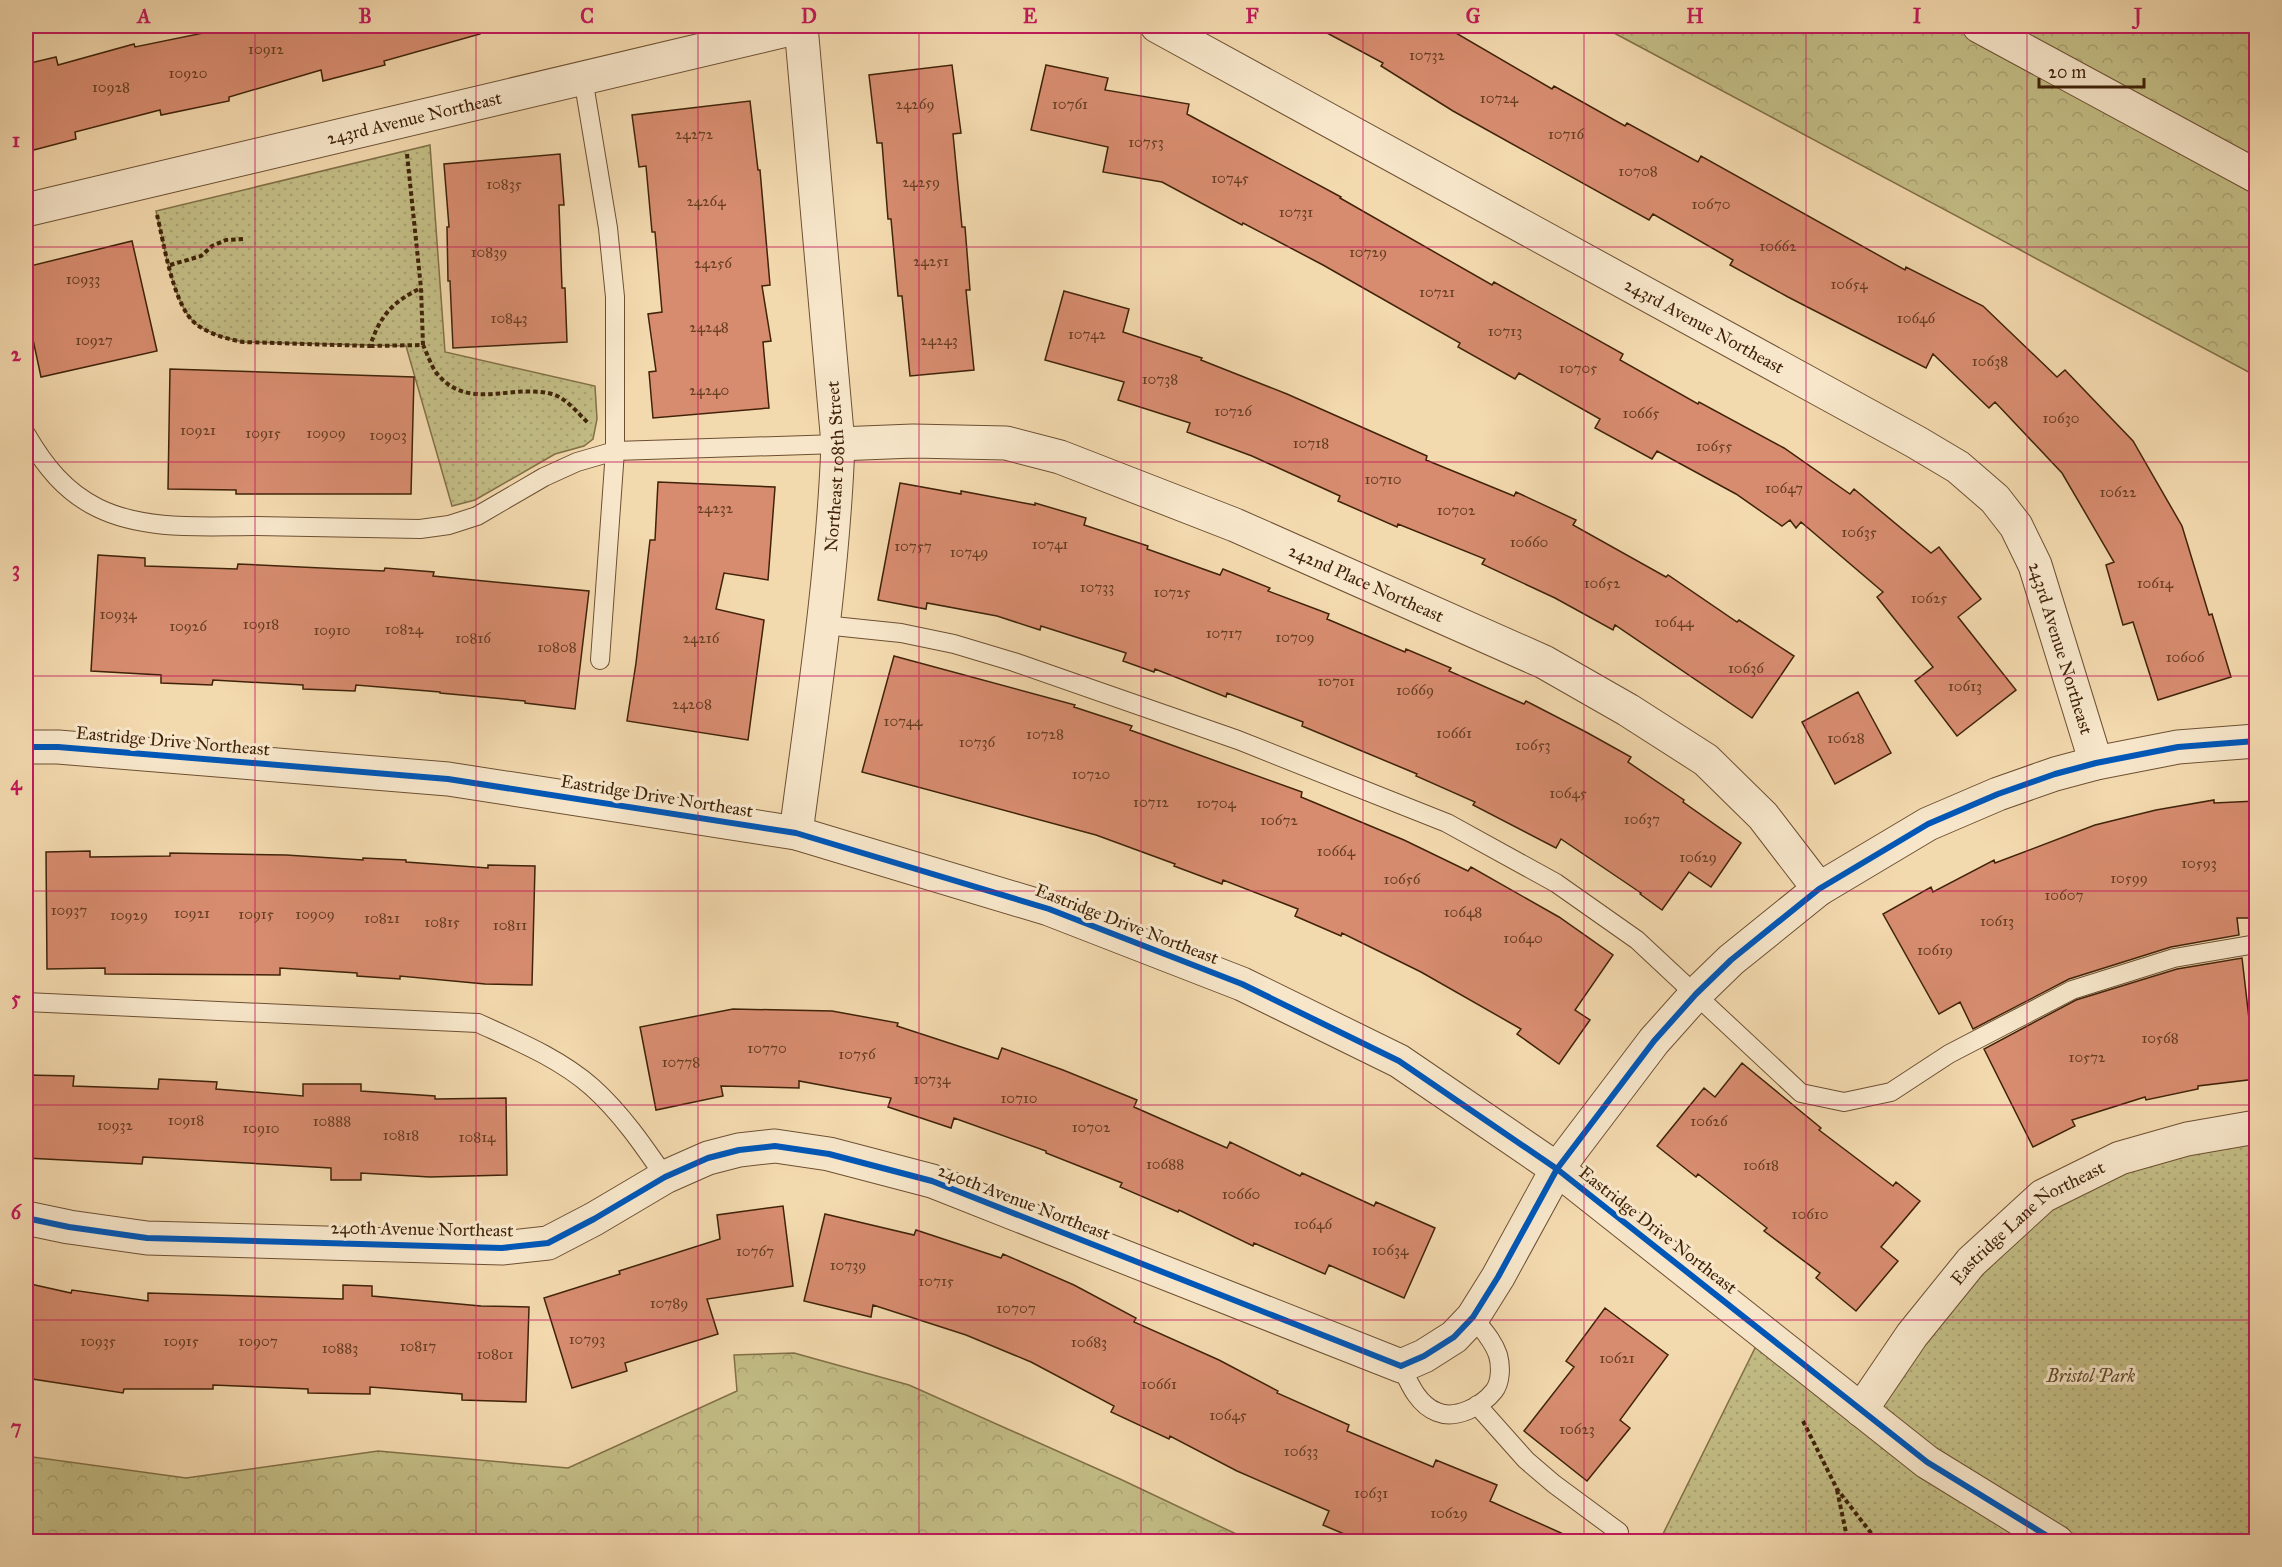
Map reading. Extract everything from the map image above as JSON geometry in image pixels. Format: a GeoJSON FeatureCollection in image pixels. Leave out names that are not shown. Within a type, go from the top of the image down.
{"type":"FeatureCollection","features":[{"type":"Feature","properties":{"kind":"street","name":"243rd Avenue Northeast"},"geometry":{"type":"LineString","coordinates":[[26,210],[802,26]]}},
{"type":"Feature","properties":{"kind":"street","name":"Northeast 108th Street"},"geometry":{"type":"LineString","coordinates":[[796,833],[824,625],[836,511],[838,444],[802,26]]}},
{"type":"Feature","properties":{"kind":"street","name":"243rd Avenue Northeast"},"geometry":{"type":"LineString","coordinates":[[1157,26],[1958,467],[1995,499],[2016,526],[2035,565],[2096,763]]}},
{"type":"Feature","properties":{"kind":"street"},"geometry":{"type":"LineString","coordinates":[[1979,26],[2256,176]]}},
{"type":"Feature","properties":{"kind":"street","name":"242nd Place Northeast"},"geometry":{"type":"LineString","coordinates":[[838,444],[913,441],[1006,443],[1060,457],[1235,525],[1544,662],[1628,710],[1706,760],[1763,816],[1819,889]]}},
{"type":"Feature","properties":{"kind":"street"},"geometry":{"type":"LineString","coordinates":[[1401,1366],[1424,1356],[1454,1337],[1473,1317],[1498,1277],[1557,1169],[1654,1041],[1696,994],[1731,960],[1819,889],[1928,824],[1998,794],[2096,763],[2178,747],[2256,741]]}},
{"type":"Feature","properties":{"kind":"street","name":"Eastridge Drive Northeast"},"geometry":{"type":"LineString","coordinates":[[26,747],[58,747],[448,778],[796,833],[1049,909],[1242,984],[1399,1061],[1557,1169],[1927,1462],[2057,1542]]}},
{"type":"Feature","properties":{"kind":"street","name":"Eastridge Lane Northeast"},"geometry":{"type":"LineString","coordinates":[[1861,1410],[1912,1335],[1971,1262],[2043,1196],[2120,1158],[2187,1139],[2256,1127]]}},
{"type":"Feature","properties":{"kind":"street","name":"240th Avenue Northeast"},"geometry":{"type":"LineString","coordinates":[[26,1218],[69,1227],[147,1238],[502,1248],[548,1243],[594,1220],[665,1177],[708,1158],[739,1150],[775,1146],[829,1154],[932,1181],[1401,1366]]}},
{"type":"Feature","properties":{"kind":"lane"},"geometry":{"type":"LineString","coordinates":[[583,78],[608,228],[615,297],[615,451],[600,660]]}},
{"type":"Feature","properties":{"kind":"lane"},"geometry":{"type":"LineString","coordinates":[[26,434],[42,461],[69,489],[99,508],[137,521],[180,525],[420,529],[449,525],[477,516],[544,477],[577,462],[615,451],[838,444]]}},
{"type":"Feature","properties":{"kind":"lane"},"geometry":{"type":"LineString","coordinates":[[824,625],[901,633],[954,644],[1014,662],[1238,740],[1447,824],[1556,883],[1637,940],[1801,1094],[1844,1101],[1891,1092],[1949,1054],[2072,990],[2174,958],[2256,944]]}},
{"type":"Feature","properties":{"kind":"lane"},"geometry":{"type":"LineString","coordinates":[[26,1002],[478,1023],[539,1051],[591,1086],[630,1126],[665,1177]]}},
{"type":"Feature","properties":{"kind":"lane"},"geometry":{"type":"LineString","coordinates":[[1401,1366],[1410,1387],[1422,1402],[1436,1412],[1454,1415],[1477,1405],[1495,1390],[1500,1373],[1498,1356],[1490,1339],[1473,1317]]}},
{"type":"Feature","properties":{"kind":"lane"},"geometry":{"type":"LineString","coordinates":[[1477,1405],[1526,1461],[1618,1532]]}},
{"type":"Feature","properties":{"kind":"path"},"geometry":{"type":"LineString","coordinates":[[407,152],[421,288],[423,345],[434,370],[452,389],[474,395],[530,391],[554,394],[564,400],[596,431]]}},
{"type":"Feature","properties":{"kind":"path"},"geometry":{"type":"LineString","coordinates":[[156,211],[177,294],[185,311],[195,323],[224,338],[243,342],[370,346],[423,345]]}},
{"type":"Feature","properties":{"kind":"path"},"geometry":{"type":"LineString","coordinates":[[170,265],[201,256],[212,246],[226,240],[243,239]]}},
{"type":"Feature","properties":{"kind":"path"},"geometry":{"type":"LineString","coordinates":[[370,346],[377,326],[389,309],[403,296],[421,288]]}},
{"type":"Feature","properties":{"kind":"path"},"geometry":{"type":"LineString","coordinates":[[1803,1421],[1837,1489],[1878,1542]]}},
{"type":"Feature","properties":{"kind":"path"},"geometry":{"type":"LineString","coordinates":[[1837,1489],[1848,1542]]}},
{"type":"Feature","properties":{"kind":"green space"},"geometry":{"type":"Polygon","coordinates":[[[1601,26],[2256,26],[2256,376],[1601,26]]]}},
{"type":"Feature","properties":{"kind":"green space"},"geometry":{"type":"Polygon","coordinates":[[[430,145],[445,352],[595,386],[597,419],[593,439],[584,446],[555,454],[475,500],[452,506],[406,346],[243,342],[207,331],[196,324],[181,303],[170,272],[156,211],[430,145]]]}},
{"type":"Feature","properties":{"kind":"green space","name":"Bristol Park"},"geometry":{"type":"Polygon","coordinates":[[[2256,1127],[2256,1541],[1659,1542],[1763,1332],[1861,1409],[2043,1196],[2256,1127]]]}},
{"type":"Feature","properties":{"kind":"green space"},"geometry":{"type":"Polygon","coordinates":[[[794,1353],[909,1385],[1120,1479],[1251,1541],[26,1541],[26,1456],[186,1478],[378,1451],[568,1468],[737,1391],[734,1355],[794,1353]]]}},
{"type":"Feature","properties":{"kind":"building"},"geometry":{"type":"Polygon","coordinates":[[[222,26],[479,26],[480,34],[384,61],[385,65],[323,81],[321,70],[229,97],[229,101],[161,115],[160,110],[75,132],[76,139],[26,152],[26,64],[56,57],[58,65],[134,44],[135,47],[223,29],[222,26]]]}},
{"type":"Feature","properties":{"kind":"building"},"geometry":{"type":"Polygon","coordinates":[[[1314,26],[1444,26],[1552,89],[1554,86],[1625,126],[1627,123],[1698,162],[1701,156],[1905,270],[1906,267],[1983,306],[2057,377],[2065,370],[2133,441],[2182,526],[2231,677],[2158,700],[2133,622],[2123,625],[2106,565],[2114,562],[2062,473],[1995,402],[1989,408],[1933,354],[1926,368],[1788,297],[1730,265],[1733,260],[1653,214],[1649,220],[1453,111],[1381,66],[1383,63],[1314,26]]]}},
{"type":"Feature","properties":{"kind":"building"},"geometry":{"type":"Polygon","coordinates":[[[952,65],[961,133],[953,134],[962,227],[965,227],[970,290],[966,290],[974,370],[910,376],[902,296],[898,296],[891,219],[888,219],[882,143],[877,143],[869,75],[952,65]]]}},
{"type":"Feature","properties":{"kind":"building"},"geometry":{"type":"Polygon","coordinates":[[[1046,65],[1108,78],[1105,90],[1189,104],[1187,114],[1341,197],[1492,285],[1494,282],[1623,354],[1620,360],[1698,404],[1699,402],[1784,448],[1850,494],[1854,489],[1931,553],[1939,547],[1981,599],[1958,617],[2016,690],[1957,736],[1915,681],[1933,667],[1877,597],[1883,592],[1801,522],[1796,528],[1790,520],[1782,526],[1736,494],[1657,451],[1652,459],[1595,428],[1600,419],[1519,373],[1515,379],[1458,347],[1460,343],[1323,265],[1162,182],[1103,172],[1108,147],[1031,130],[1046,65]]]}},
{"type":"Feature","properties":{"kind":"building"},"geometry":{"type":"Polygon","coordinates":[[[750,101],[758,170],[760,170],[770,285],[762,286],[771,341],[763,342],[769,408],[653,418],[649,372],[656,371],[648,314],[662,312],[646,166],[639,167],[632,115],[750,101]]]}},
{"type":"Feature","properties":{"kind":"building"},"geometry":{"type":"Polygon","coordinates":[[[560,154],[564,205],[559,205],[562,288],[565,288],[567,342],[453,348],[450,281],[448,281],[447,227],[449,227],[444,164],[560,154]]]}},
{"type":"Feature","properties":{"kind":"building"},"geometry":{"type":"Polygon","coordinates":[[[132,241],[157,351],[41,377],[26,307],[26,267],[132,241]]]}},
{"type":"Feature","properties":{"kind":"building"},"geometry":{"type":"Polygon","coordinates":[[[1064,291],[1129,309],[1123,332],[1202,358],[1201,360],[1287,394],[1427,456],[1426,460],[1514,496],[1516,492],[1576,520],[1573,525],[1666,577],[1668,575],[1737,622],[1739,620],[1794,656],[1752,718],[1615,625],[1613,630],[1555,598],[1482,564],[1485,559],[1398,524],[1397,527],[1338,501],[1340,496],[1252,456],[1187,432],[1190,423],[1118,400],[1124,382],[1045,360],[1064,291]]]}},
{"type":"Feature","properties":{"kind":"building"},"geometry":{"type":"Polygon","coordinates":[[[170,369],[414,377],[411,494],[236,494],[236,490],[168,489],[170,369]]]}},
{"type":"Feature","properties":{"kind":"building"},"geometry":{"type":"Polygon","coordinates":[[[658,482],[775,487],[768,580],[724,573],[716,609],[764,620],[748,740],[627,721],[650,540],[655,540],[658,482]]]}},
{"type":"Feature","properties":{"kind":"building"},"geometry":{"type":"Polygon","coordinates":[[[900,483],[961,494],[961,491],[1035,505],[1035,503],[1086,518],[1084,525],[1148,546],[1147,549],[1220,575],[1223,569],[1270,588],[1268,591],[1329,614],[1327,619],[1405,652],[1406,649],[1451,668],[1449,671],[1524,704],[1526,701],[1586,732],[1631,757],[1628,762],[1741,843],[1711,887],[1689,872],[1662,910],[1641,893],[1561,839],[1556,848],[1473,805],[1475,802],[1416,776],[1417,774],[1302,726],[1303,722],[1227,693],[1226,697],[1155,669],[1154,672],[1123,661],[1126,653],[1041,626],[1040,630],[997,616],[927,603],[926,609],[878,600],[900,483]]]}},
{"type":"Feature","properties":{"kind":"building"},"geometry":{"type":"Polygon","coordinates":[[[98,555],[145,558],[145,566],[237,569],[238,564],[384,571],[385,568],[434,572],[433,576],[589,591],[575,709],[525,703],[525,701],[356,685],[355,691],[303,689],[303,685],[213,680],[212,685],[161,683],[161,675],[91,671],[98,555]]]}},
{"type":"Feature","properties":{"kind":"building"},"geometry":{"type":"Polygon","coordinates":[[[894,656],[1075,705],[1074,707],[1132,726],[1130,730],[1302,792],[1301,797],[1404,840],[1468,871],[1471,867],[1559,917],[1613,955],[1575,1010],[1590,1020],[1559,1064],[1517,1034],[1521,1029],[1421,972],[1342,933],[1341,936],[1295,916],[1298,909],[1223,880],[1222,884],[1096,835],[862,772],[894,656]]]}},
{"type":"Feature","properties":{"kind":"building"},"geometry":{"type":"Polygon","coordinates":[[[1858,692],[1891,753],[1835,784],[1802,722],[1858,692]]]}},
{"type":"Feature","properties":{"kind":"building"},"geometry":{"type":"Polygon","coordinates":[[[2214,800],[2214,803],[2256,801],[2256,918],[2237,918],[2239,935],[2171,947],[2069,979],[1973,1029],[1960,1002],[1939,1014],[1883,914],[1931,887],[1933,892],[1994,860],[1995,863],[2095,825],[2156,810],[2214,800]]]}},
{"type":"Feature","properties":{"kind":"building"},"geometry":{"type":"Polygon","coordinates":[[[90,851],[90,857],[170,856],[170,853],[286,855],[406,860],[406,862],[488,868],[488,865],[535,866],[532,985],[485,984],[400,976],[400,979],[357,976],[357,973],[280,968],[280,975],[105,974],[105,968],[47,969],[46,852],[90,851]]]}},
{"type":"Feature","properties":{"kind":"building"},"geometry":{"type":"Polygon","coordinates":[[[2242,958],[2256,1079],[2198,1086],[2198,1089],[2146,1100],[2145,1097],[2072,1120],[2075,1126],[2033,1147],[1984,1049],[2076,1000],[2177,969],[2242,958]]]}},
{"type":"Feature","properties":{"kind":"building"},"geometry":{"type":"Polygon","coordinates":[[[733,1009],[832,1011],[898,1023],[897,1026],[998,1059],[1002,1048],[1137,1100],[1134,1107],[1227,1148],[1230,1142],[1300,1176],[1302,1173],[1374,1206],[1376,1202],[1435,1228],[1404,1298],[1329,1265],[1325,1274],[1254,1243],[1253,1246],[1179,1210],[1178,1212],[1120,1187],[1122,1183],[1046,1153],[1046,1151],[954,1118],[951,1128],[888,1107],[891,1098],[799,1081],[799,1088],[721,1086],[723,1096],[656,1110],[640,1027],[733,1009]]]}},
{"type":"Feature","properties":{"kind":"building"},"geometry":{"type":"Polygon","coordinates":[[[1742,1063],[1821,1128],[1819,1130],[1893,1186],[1896,1182],[1920,1201],[1881,1247],[1898,1261],[1856,1311],[1816,1278],[1820,1273],[1764,1231],[1767,1228],[1698,1174],[1696,1177],[1657,1146],[1704,1088],[1715,1097],[1742,1063]]]}},
{"type":"Feature","properties":{"kind":"building"},"geometry":{"type":"Polygon","coordinates":[[[26,1075],[74,1076],[73,1086],[158,1089],[159,1079],[217,1082],[216,1089],[303,1096],[303,1084],[361,1084],[361,1091],[435,1096],[435,1099],[506,1098],[507,1175],[430,1177],[361,1173],[361,1180],[331,1180],[331,1168],[143,1157],[142,1164],[26,1158],[26,1075]]]}},
{"type":"Feature","properties":{"kind":"building"},"geometry":{"type":"Polygon","coordinates":[[[783,1206],[793,1286],[707,1299],[718,1334],[625,1363],[627,1371],[572,1388],[544,1298],[720,1239],[717,1215],[783,1206]]]}},
{"type":"Feature","properties":{"kind":"building"},"geometry":{"type":"Polygon","coordinates":[[[825,1214],[914,1235],[916,1230],[1001,1258],[1003,1254],[1074,1285],[1136,1318],[1134,1322],[1219,1360],[1278,1391],[1277,1393],[1349,1425],[1347,1431],[1433,1467],[1436,1460],[1497,1485],[1490,1501],[1581,1542],[1363,1542],[1323,1525],[1329,1511],[1237,1471],[1170,1436],[1169,1439],[1111,1412],[1114,1406],[1031,1362],[966,1335],[873,1305],[871,1317],[804,1301],[825,1214]]]}},
{"type":"Feature","properties":{"kind":"building"},"geometry":{"type":"Polygon","coordinates":[[[26,1283],[71,1293],[72,1290],[148,1301],[148,1293],[343,1299],[343,1285],[372,1286],[372,1296],[481,1306],[529,1307],[526,1402],[462,1400],[462,1394],[370,1387],[370,1394],[308,1393],[308,1389],[213,1385],[213,1389],[124,1389],[123,1393],[26,1378],[26,1283]]]}},
{"type":"Feature","properties":{"kind":"building"},"geometry":{"type":"Polygon","coordinates":[[[1605,1308],[1668,1355],[1620,1420],[1630,1428],[1587,1481],[1524,1431],[1574,1367],[1566,1361],[1605,1308]]]}},
{"type":"Feature","properties":{"kind":"cycle path"},"geometry":{"type":"LineString","coordinates":[[26,1218],[69,1227],[147,1238],[502,1248],[548,1243],[665,1177],[708,1158],[739,1150],[775,1146],[829,1154],[932,1181],[1401,1366],[1424,1356],[1454,1337],[1473,1317],[1498,1277],[1557,1169],[1654,1041],[1696,994],[1731,960],[1819,889],[1928,824],[1998,794],[2055,774],[2096,763],[2178,747],[2256,741]]}},
{"type":"Feature","properties":{"kind":"cycle path"},"geometry":{"type":"LineString","coordinates":[[26,747],[58,747],[448,779],[796,833],[1049,909],[1242,984],[1399,1061],[1557,1169],[1927,1462],[2057,1542]]}}]}
